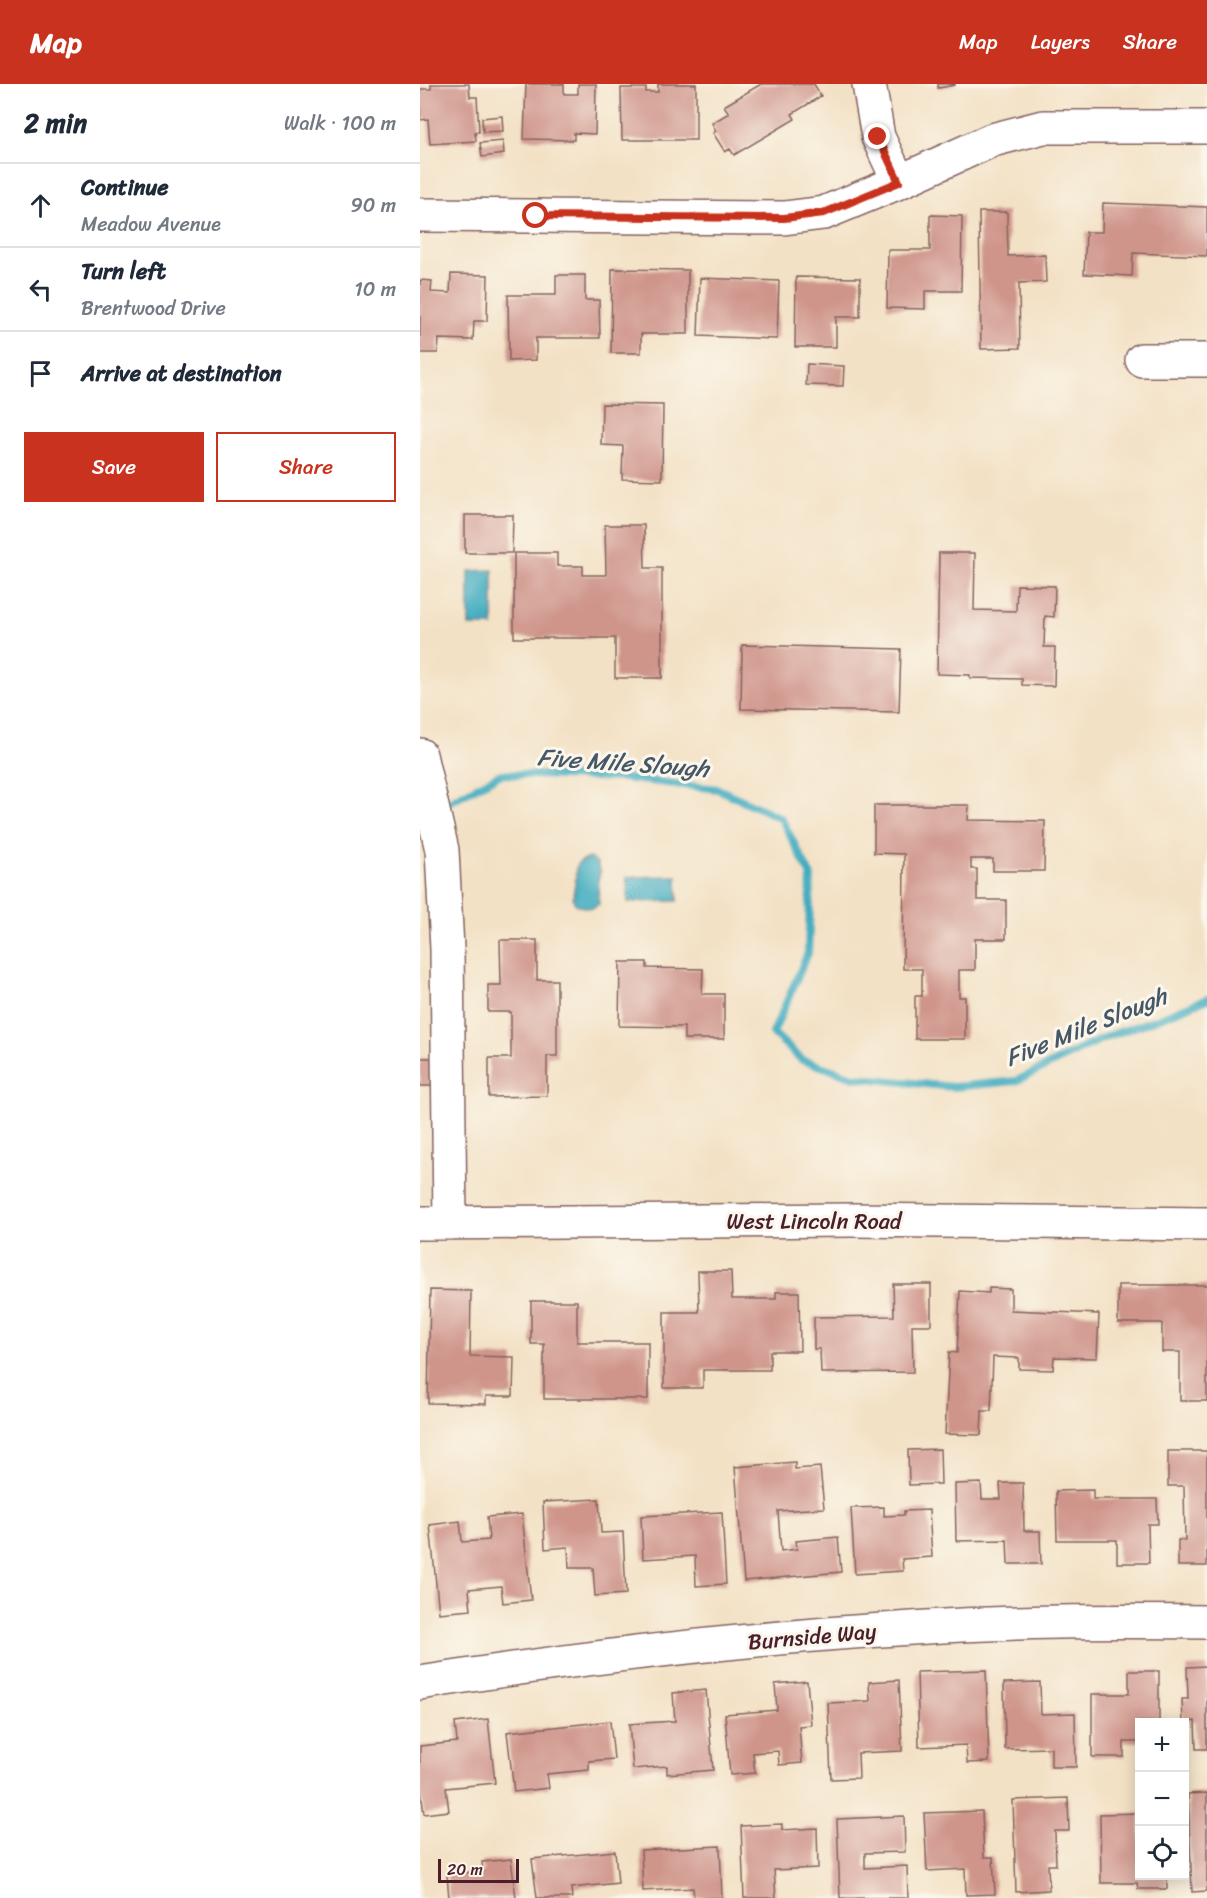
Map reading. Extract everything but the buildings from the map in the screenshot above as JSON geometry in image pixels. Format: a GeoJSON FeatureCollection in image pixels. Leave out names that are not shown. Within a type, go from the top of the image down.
{"type":"FeatureCollection","features":[{"type":"Feature","properties":{"kind":"street"},"geometry":{"type":"LineString","coordinates":[[869,84],[878,137],[899,182]]}},
{"type":"Feature","properties":{"kind":"street"},"geometry":{"type":"LineString","coordinates":[[420,215],[784,218],[824,213],[992,140],[1043,127],[1207,127]]}},
{"type":"Feature","properties":{"kind":"street"},"geometry":{"type":"LineString","coordinates":[[1142,360],[1207,360]]}},
{"type":"Feature","properties":{"kind":"street"},"geometry":{"type":"LineString","coordinates":[[422,765],[442,850],[447,960],[435,1223]]}},
{"type":"Feature","properties":{"kind":"street","name":"West Lincoln Road"},"geometry":{"type":"LineString","coordinates":[[435,1223],[854,1220],[1207,1224]]}},
{"type":"Feature","properties":{"kind":"street","name":"Burnside Way"},"geometry":{"type":"LineString","coordinates":[[420,1683],[507,1669],[698,1645],[913,1628],[1102,1621],[1207,1622]]}},
{"type":"Feature","properties":{"kind":"water"},"geometry":{"type":"Polygon","coordinates":[[[493,570],[493,626],[469,626],[469,571],[493,570]]]}},
{"type":"Feature","properties":{"kind":"water"},"geometry":{"type":"Polygon","coordinates":[[[590,858],[597,863],[600,872],[599,904],[592,908],[580,906],[573,899],[577,864],[590,858]]]}},
{"type":"Feature","properties":{"kind":"water"},"geometry":{"type":"Polygon","coordinates":[[[677,876],[678,901],[628,902],[627,877],[677,876]]]}},
{"type":"Feature","properties":{"kind":"waterway","name":"Five Mile Slough"},"geometry":{"type":"LineString","coordinates":[[439,807],[501,774],[622,778],[718,789],[781,818],[811,876],[808,953],[773,1033],[802,1060],[854,1077],[953,1087],[1016,1081],[1106,1037],[1207,999]]}},
{"type":"Feature","properties":{"kind":"route"},"geometry":{"type":"LineString","coordinates":[[536,216],[784,218],[824,213],[899,182],[878,137]]}}]}
